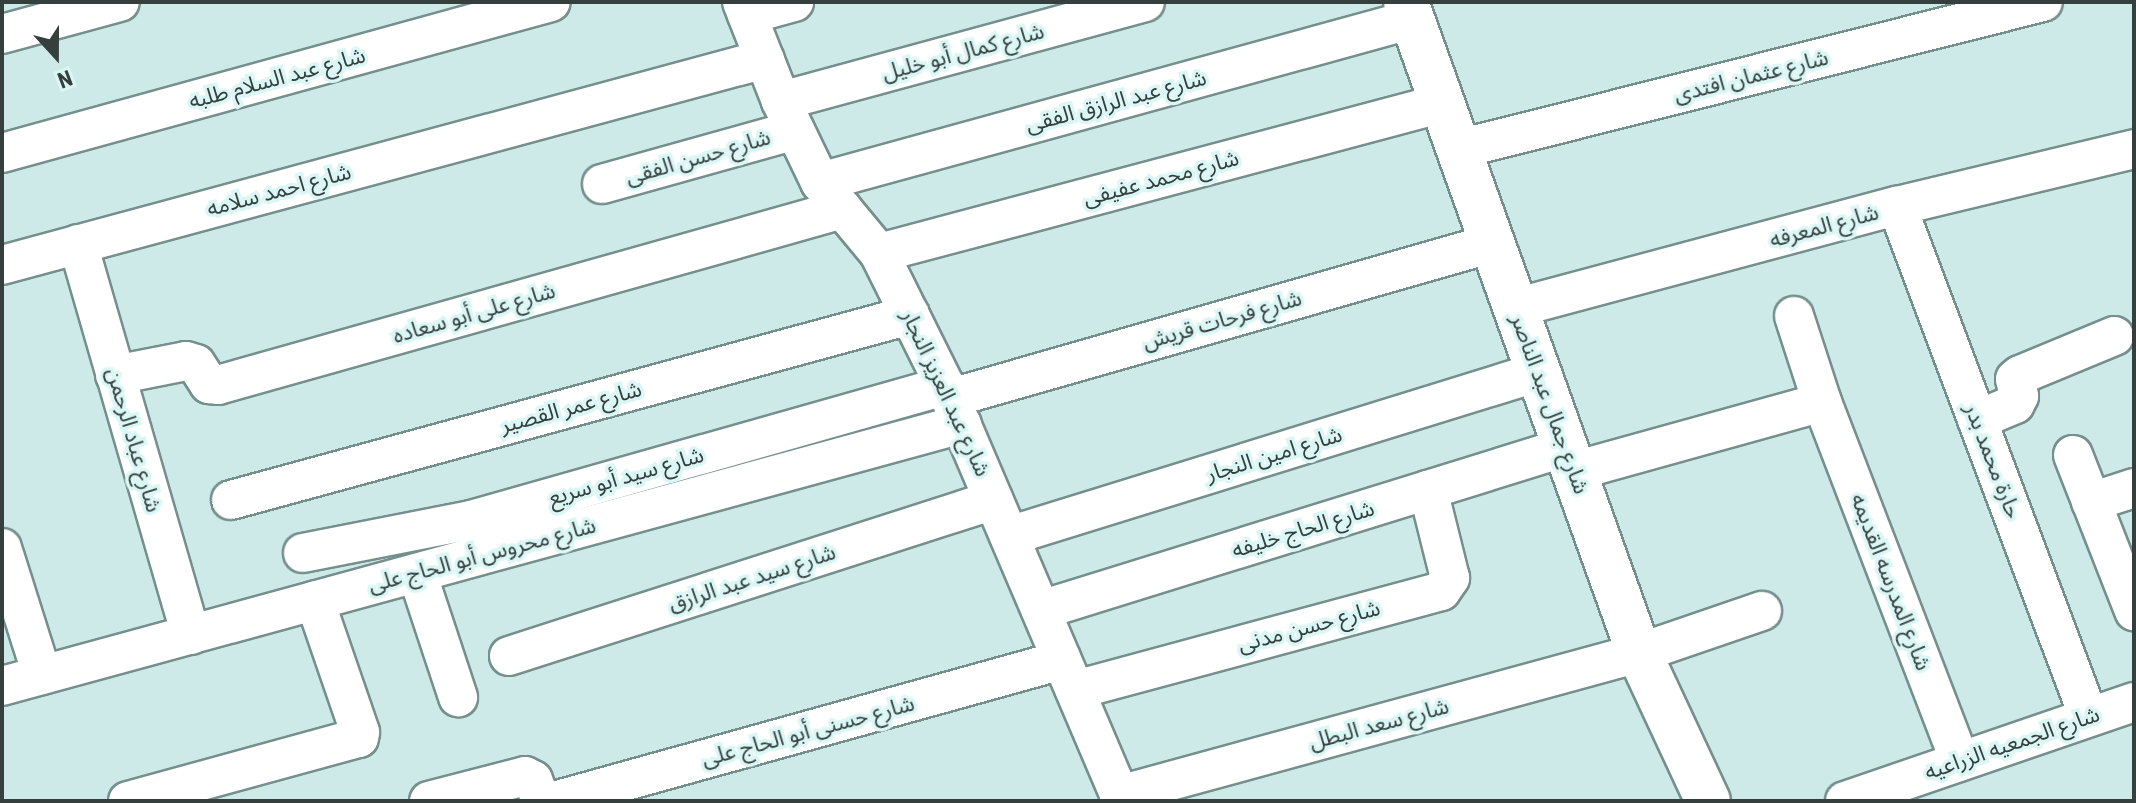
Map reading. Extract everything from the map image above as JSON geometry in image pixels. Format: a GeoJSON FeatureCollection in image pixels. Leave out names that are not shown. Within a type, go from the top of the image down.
{"type":"FeatureCollection","features":[{"type":"Feature","properties":{"kind":"street"},"geometry":{"type":"LineString","coordinates":[[2,34],[120,2]]}},
{"type":"Feature","properties":{"kind":"street","name":"شارع عبد السلام طلبه"},"geometry":{"type":"LineString","coordinates":[[2,153],[551,2]]}},
{"type":"Feature","properties":{"kind":"street"},"geometry":{"type":"LineString","coordinates":[[744,8],[794,2]]}},
{"type":"Feature","properties":{"kind":"street","name":"شارع كمال أبو خليل"},"geometry":{"type":"LineString","coordinates":[[788,115],[1145,2]]}},
{"type":"Feature","properties":{"kind":"street","name":"شارع عثمان افتدى"},"geometry":{"type":"LineString","coordinates":[[1459,149],[2043,2]]}},
{"type":"Feature","properties":{"kind":"street","name":"شارع عبد العزيز النجار"},"geometry":{"type":"LineString","coordinates":[[744,8],[788,115],[832,196],[879,253],[953,403],[1120,798]]}},
{"type":"Feature","properties":{"kind":"street","name":"شارع جمال عبد الناصر"},"geometry":{"type":"LineString","coordinates":[[1409,11],[1639,653],[1708,801]]}},
{"type":"Feature","properties":{"kind":"street","name":"شارع عبد الرازق الفقى"},"geometry":{"type":"LineString","coordinates":[[832,196],[1409,11]]}},
{"type":"Feature","properties":{"kind":"street","name":"شارع احمد سلامه"},"geometry":{"type":"LineString","coordinates":[[2,265],[765,59]]}},
{"type":"Feature","properties":{"kind":"street","name":"شارع محمد عفيفى"},"geometry":{"type":"LineString","coordinates":[[879,253],[1443,103]]}},
{"type":"Feature","properties":{"kind":"street","name":"شارع حسن الفقى"},"geometry":{"type":"LineString","coordinates":[[602,184],[788,115]]}},
{"type":"Feature","properties":{"kind":"street","name":"شارع المعرفه"},"geometry":{"type":"LineString","coordinates":[[1515,308],[1897,206],[2134,149]]}},
{"type":"Feature","properties":{"kind":"street","name":"شارع على أبو سعاده"},"geometry":{"type":"LineString","coordinates":[[115,375],[191,361],[199,368],[206,382],[218,385],[832,196]]}},
{"type":"Feature","properties":{"kind":"street","name":"حارة محمد بدر"},"geometry":{"type":"LineString","coordinates":[[1897,206],[2088,715]]}},
{"type":"Feature","properties":{"kind":"street","name":"شارع فرحات قريش"},"geometry":{"type":"LineString","coordinates":[[953,403],[1493,243]]}},
{"type":"Feature","properties":{"kind":"street","name":"شارع عباد الرحمن"},"geometry":{"type":"LineString","coordinates":[[78,244],[191,635]]}},
{"type":"Feature","properties":{"kind":"street","name":"شارع عمر القصير"},"geometry":{"type":"LineString","coordinates":[[231,500],[910,315]]}},
{"type":"Feature","properties":{"kind":"street","name":"شارع المدرسه القديمه"},"geometry":{"type":"LineString","coordinates":[[1794,316],[1822,402],[1960,761]]}},
{"type":"Feature","properties":{"kind":"street"},"geometry":{"type":"LineString","coordinates":[[1977,420],[2015,404],[2019,396],[2015,379],[2020,375],[2114,336]]}},
{"type":"Feature","properties":{"kind":"street","name":"شارع امين النجار"},"geometry":{"type":"LineString","coordinates":[[1009,536],[1538,372]]}},
{"type":"Feature","properties":{"kind":"street"},"geometry":{"type":"LineString","coordinates":[[1570,459],[1822,402]]}},
{"type":"Feature","properties":{"kind":"street","name":"شارع سيد أبو سريع"},"geometry":{"type":"LineString","coordinates":[[303,553],[471,520],[953,403]]}},
{"type":"Feature","properties":{"kind":"street","name":"شارع محروس أبو الحاج على"},"geometry":{"type":"LineString","coordinates":[[2,686],[417,573],[953,403]]}},
{"type":"Feature","properties":{"kind":"street"},"geometry":{"type":"LineString","coordinates":[[2073,455],[2134,611]]}},
{"type":"Feature","properties":{"kind":"street","name":"شارع الحاج خليفه"},"geometry":{"type":"LineString","coordinates":[[1041,610],[1428,490],[1570,459]]}},
{"type":"Feature","properties":{"kind":"street"},"geometry":{"type":"LineString","coordinates":[[2091,502],[2134,488]]}},
{"type":"Feature","properties":{"kind":"street","name":"شارع حسن مدنى"},"geometry":{"type":"LineString","coordinates":[[1068,675],[1441,591],[1450,578],[1428,490]]}},
{"type":"Feature","properties":{"kind":"street","name":"شارع سيد عبد الرازق"},"geometry":{"type":"LineString","coordinates":[[509,656],[994,500]]}},
{"type":"Feature","properties":{"kind":"street"},"geometry":{"type":"LineString","coordinates":[[2,548],[42,675]]}},
{"type":"Feature","properties":{"kind":"street"},"geometry":{"type":"LineString","coordinates":[[417,573],[458,697]]}},
{"type":"Feature","properties":{"kind":"street"},"geometry":{"type":"LineString","coordinates":[[128,801],[359,738],[360,732],[315,601]]}},
{"type":"Feature","properties":{"kind":"street","name":"شارع سعد البطل"},"geometry":{"type":"LineString","coordinates":[[1120,798],[1639,653],[1762,611]]}},
{"type":"Feature","properties":{"kind":"street","name":"شارع حسنى أبو الحاج على"},"geometry":{"type":"LineString","coordinates":[[554,801],[1068,675]]}},
{"type":"Feature","properties":{"kind":"street","name":"شارع الجمعيه الزراعيه"},"geometry":{"type":"LineString","coordinates":[[1845,801],[2088,715],[2134,702]]}},
{"type":"Feature","properties":{"kind":"street"},"geometry":{"type":"LineString","coordinates":[[429,801],[525,776],[533,780],[541,801]]}}]}
